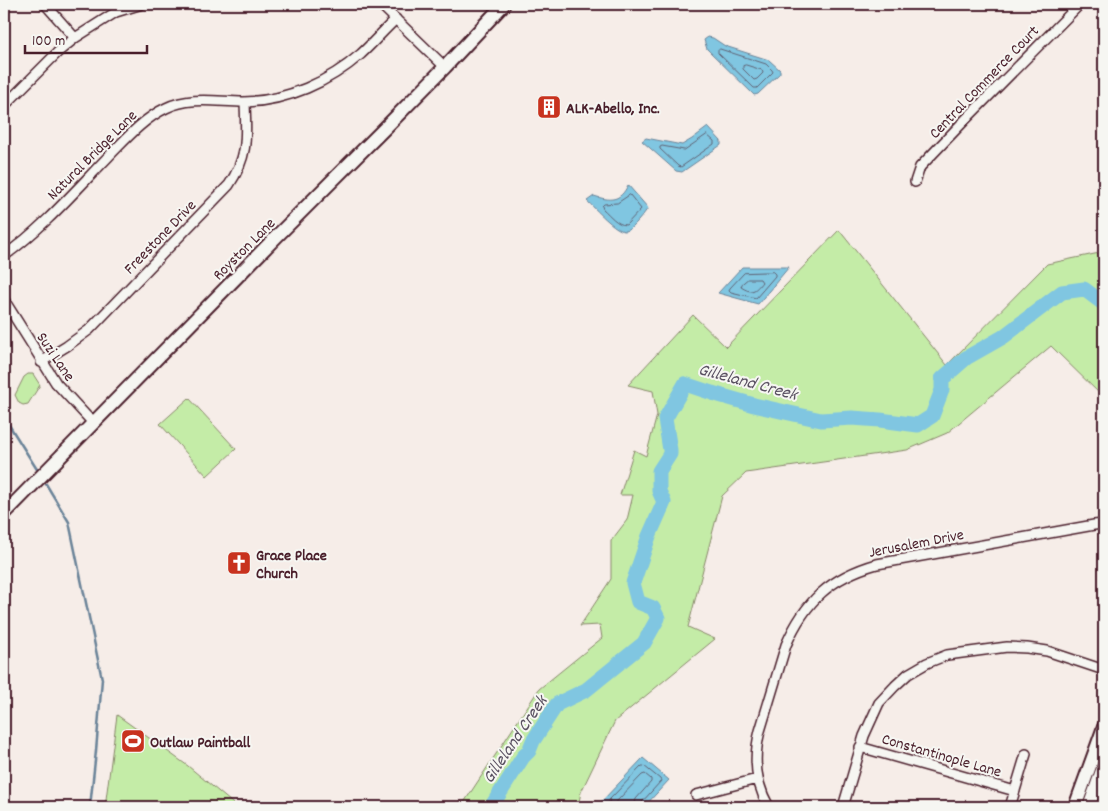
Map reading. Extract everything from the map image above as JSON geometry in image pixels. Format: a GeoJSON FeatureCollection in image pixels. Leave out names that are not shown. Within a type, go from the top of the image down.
{"type":"FeatureCollection","features":[{"type":"Feature","properties":{"kind":"street"},"geometry":{"type":"LineString","coordinates":[[45,4],[74,38]]}},
{"type":"Feature","properties":{"kind":"street"},"geometry":{"type":"LineString","coordinates":[[4,106],[74,38],[116,12],[142,4]]}},
{"type":"Feature","properties":{"kind":"street"},"geometry":{"type":"LineString","coordinates":[[380,4],[445,67]]}},
{"type":"Feature","properties":{"kind":"street","name":"Royston Lane"},"geometry":{"type":"LineString","coordinates":[[4,514],[445,67],[504,4]]}},
{"type":"Feature","properties":{"kind":"street","name":"Central Commerce Court"},"geometry":{"type":"LineString","coordinates":[[916,182],[920,167],[1079,4]]}},
{"type":"Feature","properties":{"kind":"street","name":"Natural Bridge Lane"},"geometry":{"type":"LineString","coordinates":[[4,256],[44,222],[141,124],[166,108],[191,100],[246,102],[297,92],[319,83],[340,70],[362,53],[396,19]]}},
{"type":"Feature","properties":{"kind":"street","name":"Freestone Drive"},"geometry":{"type":"LineString","coordinates":[[42,362],[88,330],[230,185],[237,174],[245,150],[246,102]]}},
{"type":"Feature","properties":{"kind":"street","name":"Suzi Lane"},"geometry":{"type":"LineString","coordinates":[[4,300],[56,384],[93,423]]}},
{"type":"Feature","properties":{"kind":"street","name":"Jerusalem Drive"},"geometry":{"type":"LineString","coordinates":[[769,807],[757,779],[756,745],[786,645],[803,612],[821,592],[853,572],[877,564],[1104,524]]}},
{"type":"Feature","properties":{"kind":"street"},"geometry":{"type":"LineString","coordinates":[[843,807],[860,747],[879,703],[908,674],[927,663],[947,655],[1007,647],[1047,652],[1104,670]]}},
{"type":"Feature","properties":{"kind":"street"},"geometry":{"type":"LineString","coordinates":[[1075,807],[1104,727]]}},
{"type":"Feature","properties":{"kind":"street","name":"Constantinople Lane"},"geometry":{"type":"LineString","coordinates":[[860,747],[1015,791]]}},
{"type":"Feature","properties":{"kind":"street"},"geometry":{"type":"LineString","coordinates":[[1010,807],[1026,754]]}},
{"type":"Feature","properties":{"kind":"street"},"geometry":{"type":"LineString","coordinates":[[1089,807],[1104,765]]}},
{"type":"Feature","properties":{"kind":"street"},"geometry":{"type":"LineString","coordinates":[[696,796],[757,779]]}},
{"type":"Feature","properties":{"kind":"green space"},"geometry":{"type":"Polygon","coordinates":[[[839,230],[947,365],[1047,264],[1104,252],[1104,398],[1051,346],[947,433],[907,450],[746,473],[722,496],[688,627],[715,639],[615,721],[581,792],[578,807],[461,807],[539,689],[602,638],[600,625],[580,626],[611,579],[611,541],[627,520],[633,495],[620,495],[634,450],[646,456],[657,415],[653,391],[628,385],[693,315],[726,347],[839,230]]]}},
{"type":"Feature","properties":{"kind":"green space"},"geometry":{"type":"Polygon","coordinates":[[[28,374],[33,374],[40,385],[28,404],[23,405],[19,403],[15,395],[24,377],[28,374]]]}},
{"type":"Feature","properties":{"kind":"green space"},"geometry":{"type":"Polygon","coordinates":[[[189,398],[236,449],[207,476],[160,424],[189,398]]]}},
{"type":"Feature","properties":{"kind":"green space","name":"Outlaw Paintball"},"geometry":{"type":"Polygon","coordinates":[[[117,715],[188,766],[237,807],[105,807],[117,715]]]}},
{"type":"Feature","properties":{"kind":"water"},"geometry":{"type":"Polygon","coordinates":[[[708,37],[725,46],[769,60],[780,70],[780,73],[758,94],[754,95],[707,49],[704,40],[708,37]]]}},
{"type":"Feature","properties":{"kind":"water"},"geometry":{"type":"Polygon","coordinates":[[[708,127],[721,141],[721,145],[682,172],[676,171],[642,141],[646,138],[682,145],[708,127]]]}},
{"type":"Feature","properties":{"kind":"water"},"geometry":{"type":"Polygon","coordinates":[[[628,185],[648,208],[634,225],[625,231],[616,227],[587,201],[594,196],[614,199],[622,195],[628,185]]]}},
{"type":"Feature","properties":{"kind":"water"},"geometry":{"type":"Polygon","coordinates":[[[742,267],[789,267],[758,304],[718,293],[742,267]]]}},
{"type":"Feature","properties":{"kind":"water"},"geometry":{"type":"Polygon","coordinates":[[[643,758],[669,780],[644,807],[607,807],[601,802],[643,758]]]}},
{"type":"Feature","properties":{"kind":"waterway","name":"Gilleland Creek"},"geometry":{"type":"LineString","coordinates":[[491,807],[523,757],[529,751],[533,741],[557,704],[586,690],[644,643],[658,618],[653,608],[638,602],[633,583],[649,536],[664,502],[659,491],[659,471],[670,454],[665,419],[685,384],[754,405],[821,420],[852,418],[918,425],[932,416],[942,390],[942,379],[966,358],[1003,337],[1062,292],[1084,289],[1104,304]]}},
{"type":"Feature","properties":{"kind":"waterway"},"geometry":{"type":"LineString","coordinates":[[4,417],[38,471]]}},
{"type":"Feature","properties":{"kind":"waterway"},"geometry":{"type":"LineString","coordinates":[[46,484],[69,522],[102,679],[90,807]]}},
{"type":"Feature","properties":{"kind":"place","name":"ALK-Abello, Inc."},"geometry":{"type":"Point","coordinates":[549,107]}},
{"type":"Feature","properties":{"kind":"place","name":"Grace Place Church"},"geometry":{"type":"Point","coordinates":[239,563]}},
{"type":"Feature","properties":{"kind":"place","name":"Outlaw Paintball"},"geometry":{"type":"Point","coordinates":[133,741]}}]}
